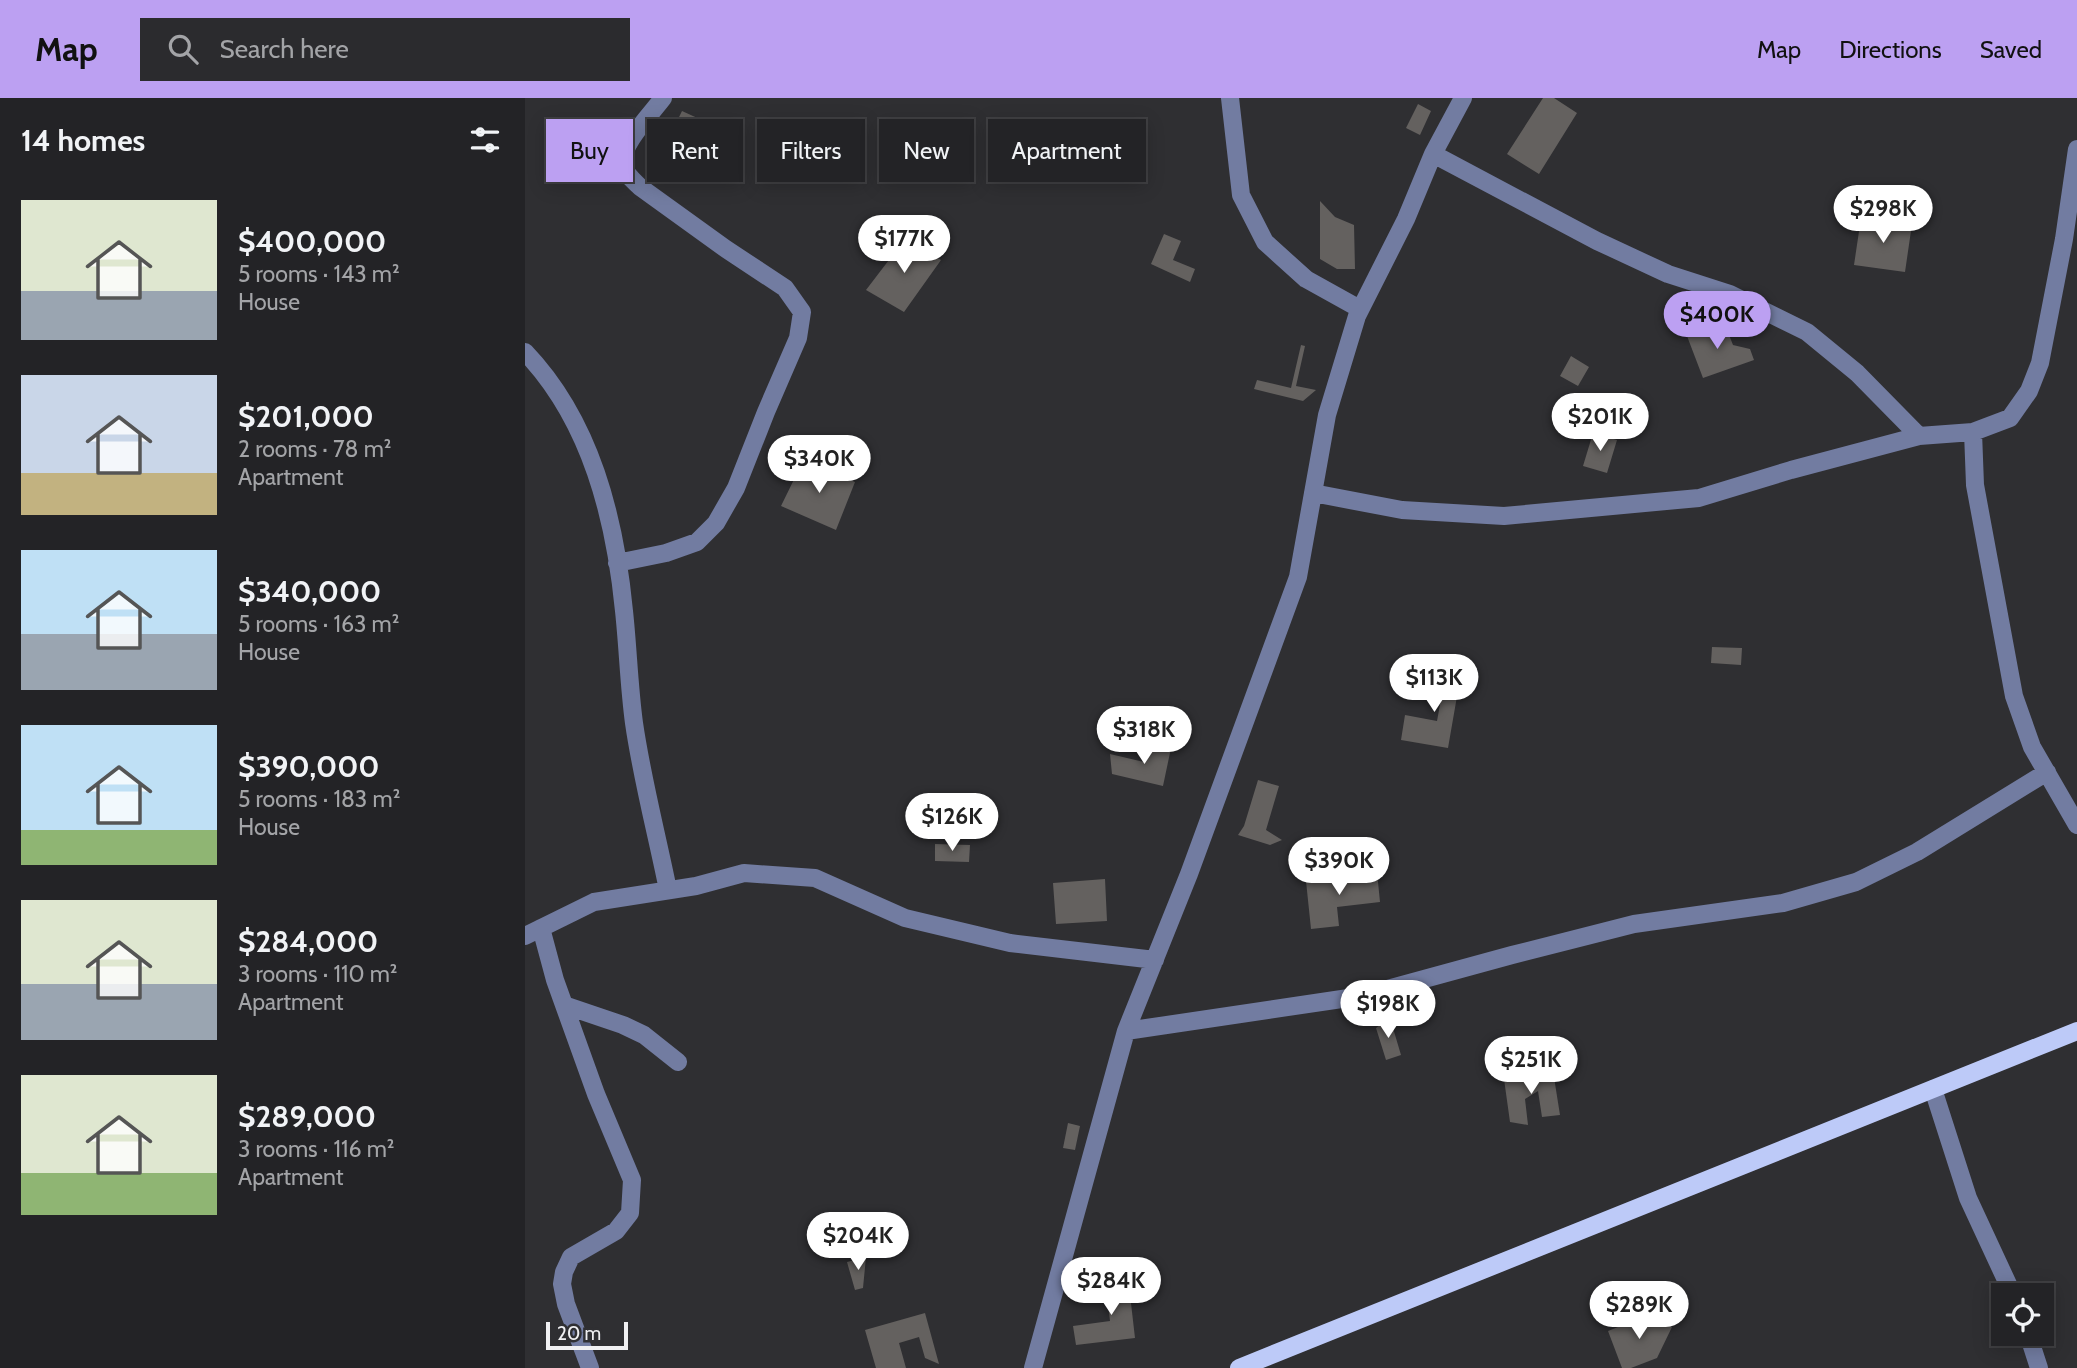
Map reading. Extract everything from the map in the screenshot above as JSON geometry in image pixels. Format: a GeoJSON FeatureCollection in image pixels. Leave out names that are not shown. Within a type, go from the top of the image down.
{"type":"FeatureCollection","features":[{"type":"Feature","properties":{"kind":"main road"},"geometry":{"type":"LineString","coordinates":[[1239,1368],[2077,1031]]}},
{"type":"Feature","properties":{"kind":"street"},"geometry":{"type":"LineString","coordinates":[[617,563],[666,553],[697,542],[716,523],[736,488],[798,338],[802,312],[785,288],[726,249],[629,176],[622,164],[625,146],[663,98]]}},
{"type":"Feature","properties":{"kind":"street"},"geometry":{"type":"LineString","coordinates":[[1230,98],[1241,195],[1265,242],[1306,278],[1360,309]]}},
{"type":"Feature","properties":{"kind":"street"},"geometry":{"type":"LineString","coordinates":[[1033,1368],[1126,1031],[1212,812],[1298,578],[1327,415],[1360,309],[1463,98]]}},
{"type":"Feature","properties":{"kind":"street"},"geometry":{"type":"LineString","coordinates":[[1313,493],[1402,510],[1504,516],[1699,498],[1919,436],[1973,432],[2010,418],[2029,391],[2040,363],[2064,239],[2077,149]]}},
{"type":"Feature","properties":{"kind":"street"},"geometry":{"type":"LineString","coordinates":[[1433,155],[1597,241],[1668,274],[1730,294],[1807,332],[1857,373],[1919,436]]}},
{"type":"Feature","properties":{"kind":"street"},"geometry":{"type":"LineString","coordinates":[[525,352],[540,367],[581,432],[601,484],[624,607],[634,723],[668,890]]}},
{"type":"Feature","properties":{"kind":"street"},"geometry":{"type":"LineString","coordinates":[[1973,432],[1975,485],[2014,696],[2032,747],[2077,825]]}},
{"type":"Feature","properties":{"kind":"street"},"geometry":{"type":"LineString","coordinates":[[1126,1031],[1362,996],[1634,924],[1783,903],[1856,882],[1917,852],[2047,772]]}},
{"type":"Feature","properties":{"kind":"street"},"geometry":{"type":"LineString","coordinates":[[590,1368],[566,1304],[562,1284],[564,1272],[571,1257],[615,1231],[630,1213],[632,1180],[596,1094],[555,980],[533,932],[594,902],[696,886],[744,873],[815,878],[905,918],[1010,943],[1154,960]]}},
{"type":"Feature","properties":{"kind":"street"},"geometry":{"type":"LineString","coordinates":[[564,1005],[624,1025],[644,1035],[678,1062]]}},
{"type":"Feature","properties":{"kind":"street"},"geometry":{"type":"LineString","coordinates":[[1933,1089],[1968,1198],[2007,1283]]}},
{"type":"Feature","properties":{"kind":"street"},"geometry":{"type":"LineString","coordinates":[[2032,1346],[2039,1368]]}},
{"type":"Feature","properties":{"kind":"building"},"geometry":{"type":"Polygon","coordinates":[[[1543,98],[1554,98],[1577,113],[1539,174],[1507,154],[1543,98]]]}},
{"type":"Feature","properties":{"kind":"building"},"geometry":{"type":"Polygon","coordinates":[[[1418,104],[1431,111],[1420,135],[1406,128],[1418,104]]]}},
{"type":"Feature","properties":{"kind":"building"},"geometry":{"type":"Polygon","coordinates":[[[682,111],[700,119],[678,119],[682,111]]]}},
{"type":"Feature","properties":{"kind":"building"},"geometry":{"type":"Polygon","coordinates":[[[1320,201],[1335,217],[1354,225],[1355,269],[1337,269],[1320,259],[1320,201]]]}},
{"type":"Feature","properties":{"kind":"building"},"geometry":{"type":"Polygon","coordinates":[[[1861,218],[1912,224],[1905,272],[1854,265],[1861,218]]]}},
{"type":"Feature","properties":{"kind":"building"},"geometry":{"type":"Polygon","coordinates":[[[1164,234],[1181,241],[1173,260],[1195,269],[1190,282],[1151,264],[1164,234]]]}},
{"type":"Feature","properties":{"kind":"building"},"geometry":{"type":"Polygon","coordinates":[[[905,239],[941,260],[904,312],[866,290],[905,239]]]}},
{"type":"Feature","properties":{"kind":"building"},"geometry":{"type":"Polygon","coordinates":[[[1724,322],[1733,345],[1750,349],[1754,360],[1703,378],[1687,336],[1724,322]]]}},
{"type":"Feature","properties":{"kind":"building"},"geometry":{"type":"Polygon","coordinates":[[[1301,345],[1305,346],[1296,386],[1316,390],[1303,401],[1254,389],[1257,380],[1291,388],[1301,345]]]}},
{"type":"Feature","properties":{"kind":"building"},"geometry":{"type":"Polygon","coordinates":[[[1571,356],[1589,367],[1578,386],[1560,376],[1571,356]]]}},
{"type":"Feature","properties":{"kind":"building"},"geometry":{"type":"Polygon","coordinates":[[[1593,433],[1617,440],[1607,473],[1583,466],[1593,433]]]}},
{"type":"Feature","properties":{"kind":"building"},"geometry":{"type":"Polygon","coordinates":[[[804,459],[855,482],[836,530],[781,506],[804,459]]]}},
{"type":"Feature","properties":{"kind":"building"},"geometry":{"type":"Polygon","coordinates":[[[1712,647],[1742,648],[1741,665],[1711,663],[1712,647]]]}},
{"type":"Feature","properties":{"kind":"building"},"geometry":{"type":"Polygon","coordinates":[[[1419,672],[1460,679],[1448,748],[1401,740],[1405,715],[1437,721],[1443,688],[1417,684],[1419,672]]]}},
{"type":"Feature","properties":{"kind":"building"},"geometry":{"type":"Polygon","coordinates":[[[1149,743],[1171,748],[1163,786],[1112,774],[1110,754],[1144,762],[1149,743]]]}},
{"type":"Feature","properties":{"kind":"building"},"geometry":{"type":"Polygon","coordinates":[[[1258,780],[1279,786],[1266,830],[1282,840],[1270,845],[1238,835],[1244,826],[1258,780]]]}},
{"type":"Feature","properties":{"kind":"building"},"geometry":{"type":"Polygon","coordinates":[[[935,844],[970,845],[969,862],[935,861],[935,844]]]}},
{"type":"Feature","properties":{"kind":"building"},"geometry":{"type":"Polygon","coordinates":[[[1377,872],[1380,902],[1337,907],[1339,926],[1311,929],[1306,881],[1377,872]]]}},
{"type":"Feature","properties":{"kind":"building"},"geometry":{"type":"Polygon","coordinates":[[[1105,879],[1107,921],[1056,924],[1053,883],[1105,879]]]}},
{"type":"Feature","properties":{"kind":"building"},"geometry":{"type":"Polygon","coordinates":[[[1390,1018],[1401,1055],[1386,1060],[1376,1028],[1390,1018]]]}},
{"type":"Feature","properties":{"kind":"building"},"geometry":{"type":"Polygon","coordinates":[[[1553,1071],[1560,1115],[1542,1117],[1538,1091],[1525,1099],[1528,1125],[1510,1122],[1504,1079],[1553,1071]]]}},
{"type":"Feature","properties":{"kind":"building"},"geometry":{"type":"Polygon","coordinates":[[[1068,1123],[1080,1126],[1075,1150],[1063,1148],[1068,1123]]]}},
{"type":"Feature","properties":{"kind":"building"},"geometry":{"type":"Polygon","coordinates":[[[866,1257],[863,1288],[855,1290],[847,1262],[866,1257]]]}},
{"type":"Feature","properties":{"kind":"building"},"geometry":{"type":"Polygon","coordinates":[[[1128,1277],[1135,1338],[1076,1345],[1073,1326],[1110,1321],[1105,1280],[1128,1277]]]}},
{"type":"Feature","properties":{"kind":"building"},"geometry":{"type":"Polygon","coordinates":[[[925,1313],[939,1364],[925,1358],[919,1337],[899,1343],[906,1368],[876,1368],[865,1330],[925,1313]]]}},
{"type":"Feature","properties":{"kind":"building"},"geometry":{"type":"Polygon","coordinates":[[[1648,1315],[1672,1327],[1657,1358],[1631,1368],[1622,1368],[1608,1331],[1648,1315]]]}}]}
